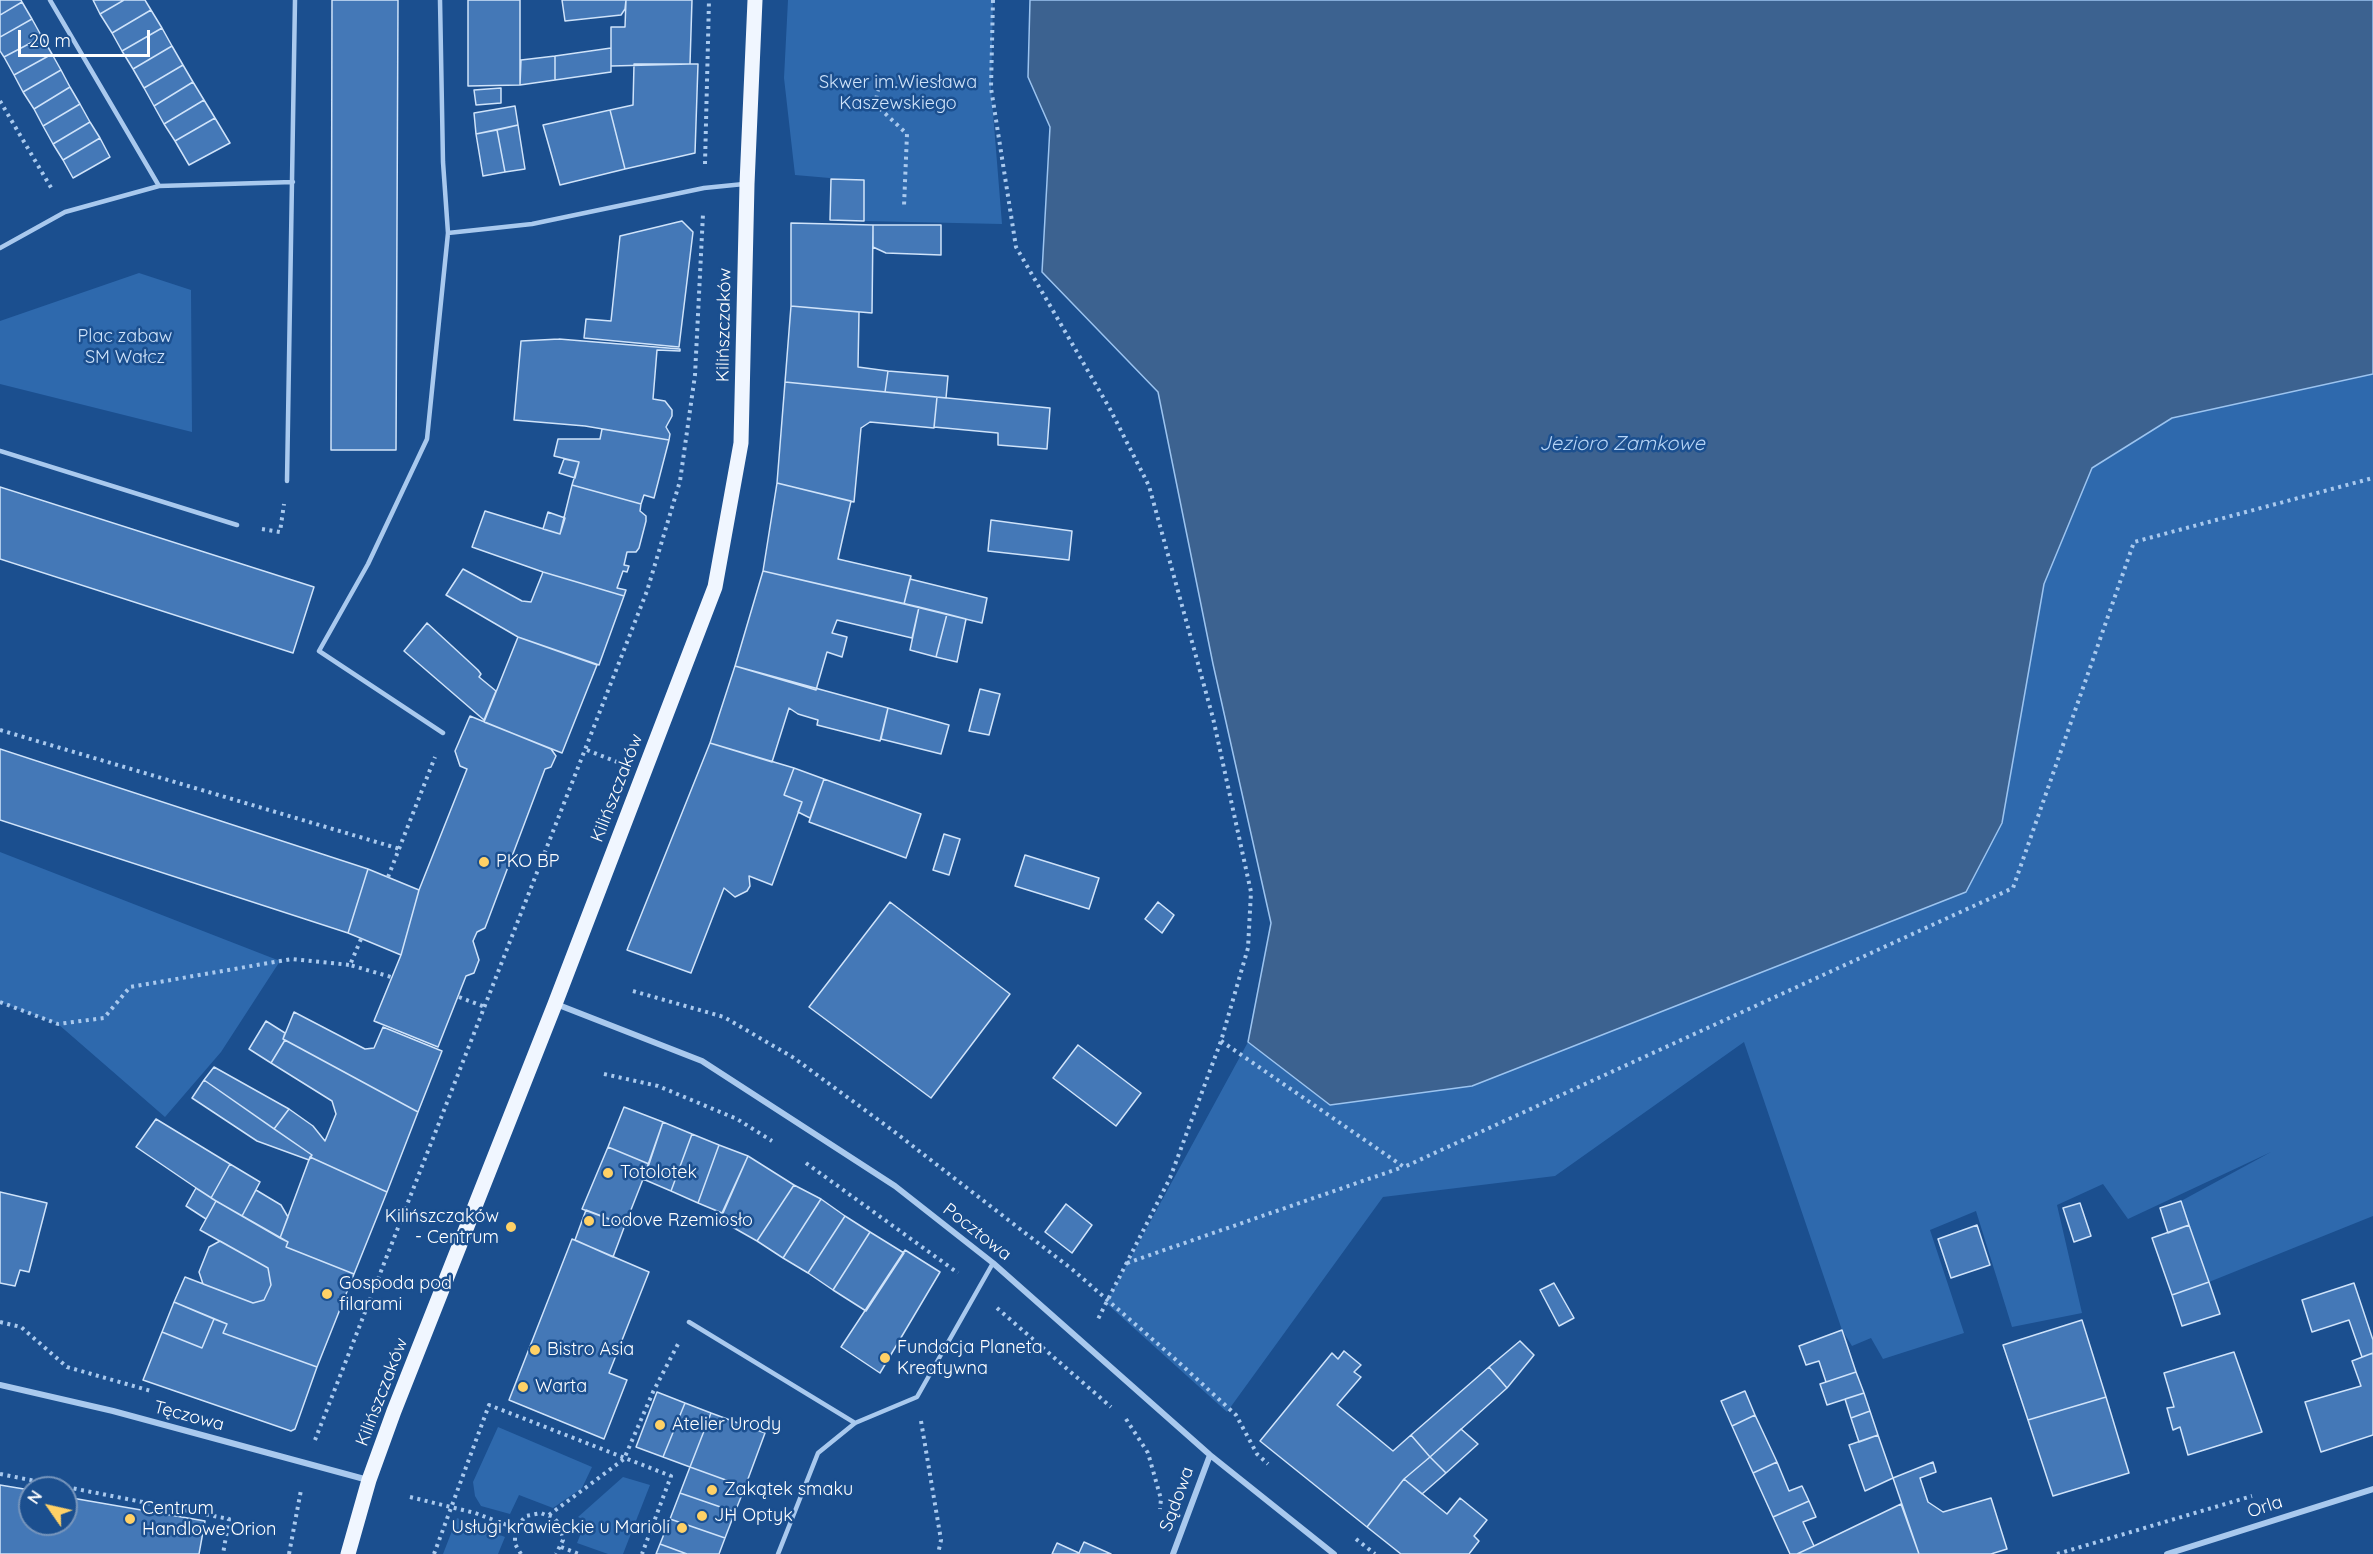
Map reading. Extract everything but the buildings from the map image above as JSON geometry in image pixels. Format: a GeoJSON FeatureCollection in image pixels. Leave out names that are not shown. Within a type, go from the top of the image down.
{"type":"FeatureCollection","features":[{"type":"Feature","properties":{"kind":"main road","name":"Kilińszczaków"},"geometry":{"type":"LineString","coordinates":[[348,1554],[369,1480],[394,1411],[555,1004],[715,587],[741,443],[747,184],[755,0]]}},
{"type":"Feature","properties":{"kind":"street","name":"Pocztowa"},"geometry":{"type":"LineString","coordinates":[[555,1004],[702,1061],[895,1186],[993,1263],[1210,1455],[1334,1554]]}},
{"type":"Feature","properties":{"kind":"street","name":"Tęczowa"},"geometry":{"type":"LineString","coordinates":[[0,1385],[113,1411],[305,1465],[369,1480]]}},
{"type":"Feature","properties":{"kind":"street","name":"Sądowa"},"geometry":{"type":"LineString","coordinates":[[1173,1554],[1210,1455]]}},
{"type":"Feature","properties":{"kind":"street","name":"Orla"},"geometry":{"type":"LineString","coordinates":[[2167,1554],[2373,1489]]}},
{"type":"Feature","properties":{"kind":"lane"},"geometry":{"type":"LineString","coordinates":[[50,0],[159,186]]}},
{"type":"Feature","properties":{"kind":"lane"},"geometry":{"type":"LineString","coordinates":[[287,481],[295,0]]}},
{"type":"Feature","properties":{"kind":"lane"},"geometry":{"type":"LineString","coordinates":[[440,0],[443,162],[448,233],[427,439],[368,564],[319,651],[443,733]]}},
{"type":"Feature","properties":{"kind":"lane"},"geometry":{"type":"LineString","coordinates":[[0,248],[65,212],[159,186],[293,182]]}},
{"type":"Feature","properties":{"kind":"lane"},"geometry":{"type":"LineString","coordinates":[[448,233],[532,224],[704,188],[747,184]]}},
{"type":"Feature","properties":{"kind":"lane"},"geometry":{"type":"LineString","coordinates":[[0,451],[237,525]]}},
{"type":"Feature","properties":{"kind":"lane"},"geometry":{"type":"LineString","coordinates":[[778,1554],[818,1453],[855,1423],[917,1397],[993,1263]]}},
{"type":"Feature","properties":{"kind":"lane"},"geometry":{"type":"LineString","coordinates":[[689,1322],[855,1423]]}},
{"type":"Feature","properties":{"kind":"path"},"geometry":{"type":"LineString","coordinates":[[289,1554],[305,1465],[647,591],[680,481],[694,375],[704,188],[709,0]]}},
{"type":"Feature","properties":{"kind":"path"},"geometry":{"type":"LineString","coordinates":[[993,0],[991,88],[1016,248],[1110,409],[1149,486],[1223,765],[1251,892],[1248,948],[1221,1041],[1170,1178],[1085,1343]]}},
{"type":"Feature","properties":{"kind":"path"},"geometry":{"type":"LineString","coordinates":[[880,81],[875,104],[907,134],[904,206]]}},
{"type":"Feature","properties":{"kind":"path"},"geometry":{"type":"LineString","coordinates":[[0,101],[65,212]]}},
{"type":"Feature","properties":{"kind":"path"},"geometry":{"type":"LineString","coordinates":[[1126,1263],[1404,1167],[2013,888],[2134,542],[2373,478]]}},
{"type":"Feature","properties":{"kind":"path"},"geometry":{"type":"LineString","coordinates":[[237,525],[280,532],[287,481]]}},
{"type":"Feature","properties":{"kind":"path"},"geometry":{"type":"LineString","coordinates":[[0,730],[400,849]]}},
{"type":"Feature","properties":{"kind":"path"},"geometry":{"type":"LineString","coordinates":[[388,877],[443,733]]}},
{"type":"Feature","properties":{"kind":"path"},"geometry":{"type":"LineString","coordinates":[[350,965],[361,939]]}},
{"type":"Feature","properties":{"kind":"path"},"geometry":{"type":"LineString","coordinates":[[0,1002],[58,1024],[104,1018],[130,987],[292,959],[350,965],[391,977]]}},
{"type":"Feature","properties":{"kind":"path"},"geometry":{"type":"LineString","coordinates":[[633,991],[724,1017],[794,1058],[987,1201],[1108,1300],[1236,1415],[1257,1454],[1272,1468]]}},
{"type":"Feature","properties":{"kind":"path"},"geometry":{"type":"LineString","coordinates":[[459,997],[485,1007]]}},
{"type":"Feature","properties":{"kind":"path"},"geometry":{"type":"LineString","coordinates":[[1221,1041],[1404,1167]]}},
{"type":"Feature","properties":{"kind":"path"},"geometry":{"type":"LineString","coordinates":[[604,1074],[658,1086],[736,1119],[776,1144]]}},
{"type":"Feature","properties":{"kind":"path"},"geometry":{"type":"LineString","coordinates":[[796,1156],[947,1264],[1127,1420],[1148,1453],[1161,1499],[1159,1511]]}},
{"type":"Feature","properties":{"kind":"path"},"geometry":{"type":"LineString","coordinates":[[0,1322],[21,1327],[67,1367],[161,1394]]}},
{"type":"Feature","properties":{"kind":"path"},"geometry":{"type":"LineString","coordinates":[[549,1515],[624,1459],[653,1392],[689,1322]]}},
{"type":"Feature","properties":{"kind":"path"},"geometry":{"type":"LineString","coordinates":[[917,1397],[941,1540],[938,1554]]}},
{"type":"Feature","properties":{"kind":"path"},"geometry":{"type":"LineString","coordinates":[[434,1554],[489,1405],[671,1476],[642,1554]]}},
{"type":"Feature","properties":{"kind":"path"},"geometry":{"type":"LineString","coordinates":[[308,1434],[318,1433]]}},
{"type":"Feature","properties":{"kind":"path"},"geometry":{"type":"LineString","coordinates":[[0,1474],[229,1519],[223,1554]]}},
{"type":"Feature","properties":{"kind":"path"},"geometry":{"type":"LineString","coordinates":[[2057,1554],[2257,1495]]}},
{"type":"Feature","properties":{"kind":"path"},"geometry":{"type":"LineString","coordinates":[[410,1497],[451,1507],[515,1528]]}},
{"type":"Feature","properties":{"kind":"path"},"geometry":{"type":"LineString","coordinates":[[520,1554],[515,1544],[515,1528],[526,1516],[533,1513],[549,1515],[560,1525],[561,1547],[556,1554]]}},
{"type":"Feature","properties":{"kind":"path"},"geometry":{"type":"LineString","coordinates":[[1347,1532],[1375,1554]]}},
{"type":"Feature","properties":{"kind":"path"},"geometry":{"type":"LineString","coordinates":[[561,1547],[579,1554]]}},
{"type":"Feature","properties":{"kind":"green space","name":"Skwer im.Wiesława Kaszewskiego"},"geometry":{"type":"Polygon","coordinates":[[[788,0],[993,0],[991,88],[1002,224],[864,221],[864,181],[795,175],[784,78],[788,0]]]}},
{"type":"Feature","properties":{"kind":"green space","name":"Plac zabaw SM Wałcz"},"geometry":{"type":"Polygon","coordinates":[[[139,273],[191,290],[192,432],[0,384],[0,321],[139,273]]]}},
{"type":"Feature","properties":{"kind":"green space"},"geometry":{"type":"Polygon","coordinates":[[[2373,374],[2373,1216],[2209,1282],[2181,1201],[2271,1152],[2128,1219],[2103,1184],[2057,1205],[2082,1313],[2012,1327],[1976,1211],[1930,1230],[1964,1333],[1883,1359],[1871,1338],[1852,1346],[1842,1330],[1744,1042],[1555,1176],[1383,1197],[1227,1412],[1106,1303],[1248,1042],[1330,1105],[2002,823],[2044,584],[2092,468],[2171,418],[2373,374]]]}},
{"type":"Feature","properties":{"kind":"green space"},"geometry":{"type":"Polygon","coordinates":[[[0,852],[280,961],[221,1052],[165,1117],[58,1024],[0,1002],[0,852]]]}},
{"type":"Feature","properties":{"kind":"green space"},"geometry":{"type":"Polygon","coordinates":[[[498,1427],[592,1467],[582,1488],[553,1508],[519,1495],[510,1514],[481,1506],[475,1496],[473,1482],[498,1427]]]}},
{"type":"Feature","properties":{"kind":"green space"},"geometry":{"type":"Polygon","coordinates":[[[623,1477],[650,1485],[623,1554],[608,1554],[577,1543],[586,1521],[578,1517],[623,1477]]]}},
{"type":"Feature","properties":{"kind":"green space"},"geometry":{"type":"Polygon","coordinates":[[[457,1518],[505,1537],[498,1554],[443,1554],[457,1518]]]}},
{"type":"Feature","properties":{"kind":"water","name":"Jezioro Zamkowe"},"geometry":{"type":"Polygon","coordinates":[[[1030,0],[2373,0],[2373,374],[2172,418],[2092,468],[2044,584],[2002,823],[1966,892],[1472,1086],[1330,1105],[1248,1042],[1271,923],[1213,664],[1158,392],[1042,272],[1050,127],[1028,77],[1030,0]]]}},
{"type":"Feature","properties":{"kind":"place","name":"PKO BP"},"geometry":{"type":"Point","coordinates":[484,862]}},
{"type":"Feature","properties":{"kind":"place","name":"Totolotek"},"geometry":{"type":"Point","coordinates":[608,1173]}},
{"type":"Feature","properties":{"kind":"place","name":"Lodove Rzemiosło"},"geometry":{"type":"Point","coordinates":[589,1221]}},
{"type":"Feature","properties":{"kind":"place","name":"Kilińszczaków - Centrum"},"geometry":{"type":"Point","coordinates":[511,1227]}},
{"type":"Feature","properties":{"kind":"place","name":"Gospoda pod filarami"},"geometry":{"type":"Point","coordinates":[327,1294]}},
{"type":"Feature","properties":{"kind":"place","name":"Bistro Asia"},"geometry":{"type":"Point","coordinates":[535,1350]}},
{"type":"Feature","properties":{"kind":"place","name":"Fundacja Planeta Kreatywna"},"geometry":{"type":"Point","coordinates":[885,1358]}},
{"type":"Feature","properties":{"kind":"place","name":"Warta"},"geometry":{"type":"Point","coordinates":[523,1387]}},
{"type":"Feature","properties":{"kind":"place","name":"Atelier Urody"},"geometry":{"type":"Point","coordinates":[660,1425]}},
{"type":"Feature","properties":{"kind":"place","name":"Zakątek smaku"},"geometry":{"type":"Point","coordinates":[712,1490]}},
{"type":"Feature","properties":{"kind":"place","name":"JH Optyk"},"geometry":{"type":"Point","coordinates":[702,1516]}},
{"type":"Feature","properties":{"kind":"place","name":"Centrum Handlowe Orion"},"geometry":{"type":"Point","coordinates":[130,1519]}},
{"type":"Feature","properties":{"kind":"place","name":"Usługi krawieckie u Marioli"},"geometry":{"type":"Point","coordinates":[682,1528]}}]}
